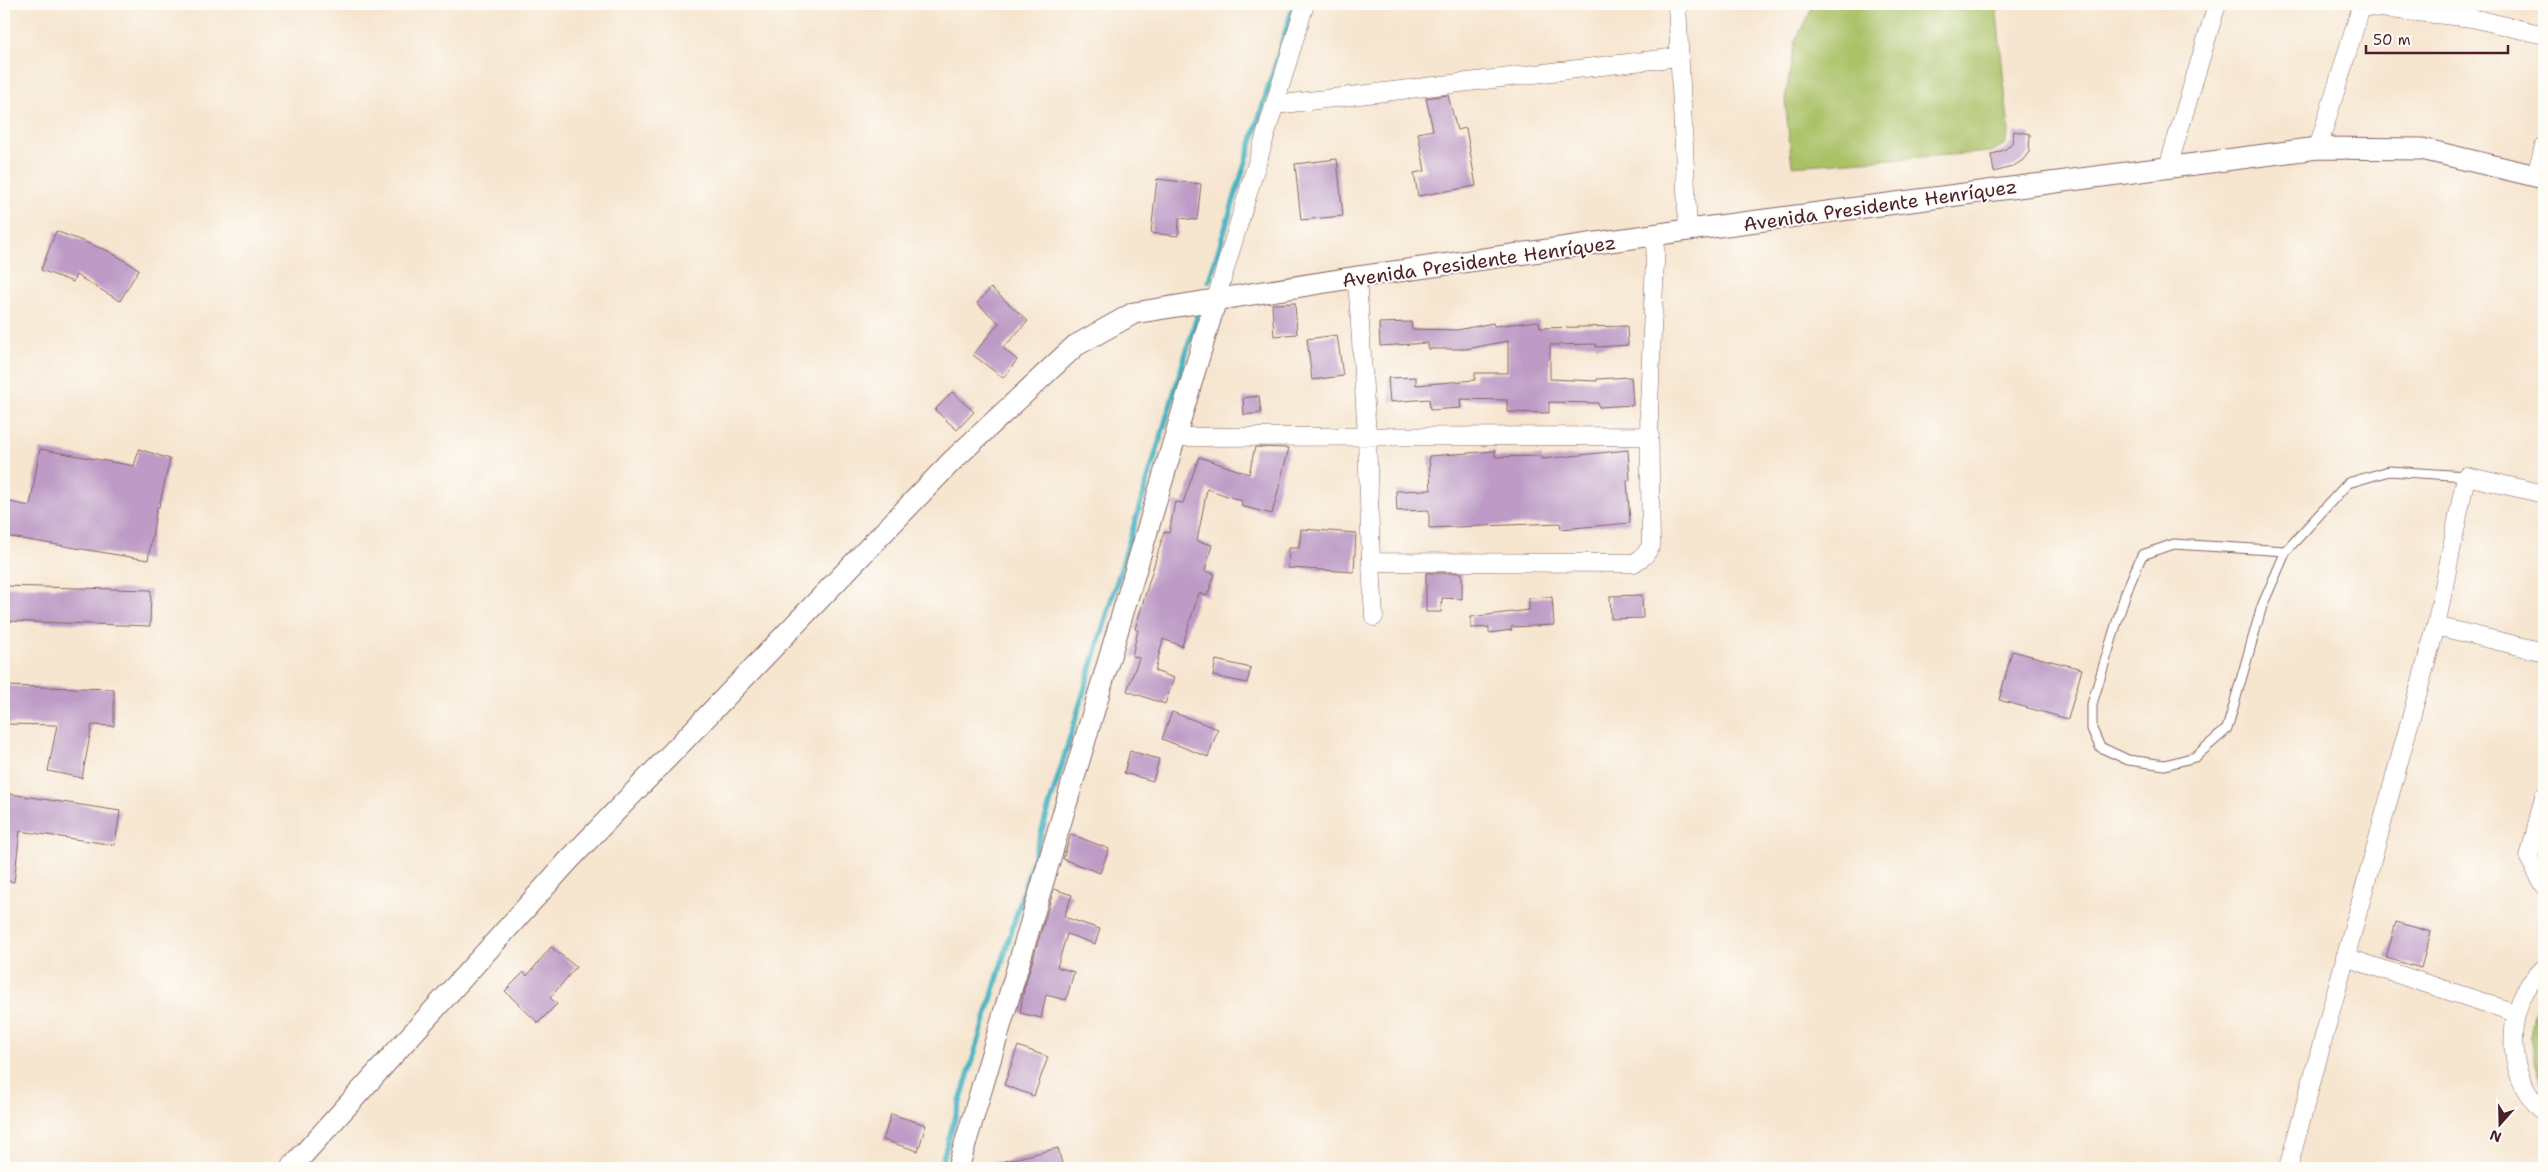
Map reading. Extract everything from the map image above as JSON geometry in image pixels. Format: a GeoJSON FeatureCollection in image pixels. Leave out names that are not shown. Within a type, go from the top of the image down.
{"type":"FeatureCollection","features":[{"type":"Feature","properties":{"kind":"street"},"geometry":{"type":"LineString","coordinates":[[958,1168],[1305,4]]}},
{"type":"Feature","properties":{"kind":"street"},"geometry":{"type":"LineString","coordinates":[[1677,4],[1678,57],[1688,230]]}},
{"type":"Feature","properties":{"kind":"street"},"geometry":{"type":"LineString","coordinates":[[2168,167],[2217,4]]}},
{"type":"Feature","properties":{"kind":"street"},"geometry":{"type":"LineString","coordinates":[[2318,148],[2361,5],[2472,18],[2544,35]]}},
{"type":"Feature","properties":{"kind":"street"},"geometry":{"type":"LineString","coordinates":[[1275,105],[1678,57]]}},
{"type":"Feature","properties":{"kind":"street"},"geometry":{"type":"LineString","coordinates":[[2540,176],[2544,146]]}},
{"type":"Feature","properties":{"kind":"street","name":"Avenida Presidente Henríquez"},"geometry":{"type":"LineString","coordinates":[[291,1168],[570,860],[952,461],[1075,346],[1134,313],[1357,277],[1688,230],[2318,148],[2422,150],[2540,176]]}},
{"type":"Feature","properties":{"kind":"street"},"geometry":{"type":"LineString","coordinates":[[1371,562],[1634,563],[1644,556],[1651,546],[1652,292],[1656,236]]}},
{"type":"Feature","properties":{"kind":"street"},"geometry":{"type":"LineString","coordinates":[[1357,277],[1367,436],[1374,617]]}},
{"type":"Feature","properties":{"kind":"street"},"geometry":{"type":"LineString","coordinates":[[1177,437],[1650,436]]}},
{"type":"Feature","properties":{"kind":"street"},"geometry":{"type":"LineString","coordinates":[[2288,1168],[2436,626],[2466,476],[2544,494]]}},
{"type":"Feature","properties":{"kind":"street"},"geometry":{"type":"LineString","coordinates":[[2436,626],[2544,652]]}},
{"type":"Feature","properties":{"kind":"street"},"geometry":{"type":"LineString","coordinates":[[2544,796],[2529,858],[2544,885]]}},
{"type":"Feature","properties":{"kind":"street"},"geometry":{"type":"LineString","coordinates":[[2345,957],[2516,1014]]}},
{"type":"Feature","properties":{"kind":"street"},"geometry":{"type":"LineString","coordinates":[[2544,968],[2529,984],[2516,1014],[2513,1045],[2519,1076],[2535,1104],[2544,1112]]}},
{"type":"Feature","properties":{"kind":"lane"},"geometry":{"type":"LineString","coordinates":[[2286,551],[2174,544],[2142,555],[2126,592],[2092,704],[2092,729],[2100,747],[2128,760],[2165,766],[2195,757],[2227,729],[2262,606],[2286,551],[2348,483],[2389,471],[2466,476]]}},
{"type":"Feature","properties":{"kind":"green space"},"geometry":{"type":"Polygon","coordinates":[[[1814,4],[1996,4],[2009,131],[2005,144],[1991,152],[1792,166],[1785,100],[1795,41],[1814,4]]]}},
{"type":"Feature","properties":{"kind":"green space"},"geometry":{"type":"Polygon","coordinates":[[[2544,992],[2544,1085],[2532,1050],[2531,1027],[2533,1016],[2544,992]]]}},
{"type":"Feature","properties":{"kind":"building"},"geometry":{"type":"Polygon","coordinates":[[[1448,95],[1457,130],[1466,128],[1476,186],[1418,196],[1414,173],[1425,171],[1418,133],[1433,130],[1426,98],[1448,95]]]}},
{"type":"Feature","properties":{"kind":"building"},"geometry":{"type":"Polygon","coordinates":[[[2014,131],[2030,134],[2029,152],[2023,160],[2012,167],[1994,172],[1991,155],[2006,149],[2012,143],[2014,131]]]}},
{"type":"Feature","properties":{"kind":"building"},"geometry":{"type":"Polygon","coordinates":[[[1337,159],[1343,216],[1301,220],[1295,164],[1337,159]]]}},
{"type":"Feature","properties":{"kind":"building"},"geometry":{"type":"Polygon","coordinates":[[[1157,179],[1201,184],[1197,220],[1179,218],[1178,236],[1151,233],[1157,179]]]}},
{"type":"Feature","properties":{"kind":"building"},"geometry":{"type":"Polygon","coordinates":[[[56,231],[108,251],[139,269],[120,301],[76,275],[73,282],[41,270],[56,231]]]}},
{"type":"Feature","properties":{"kind":"building"},"geometry":{"type":"Polygon","coordinates":[[[991,288],[1028,321],[1003,348],[1017,360],[1003,378],[973,355],[999,323],[977,303],[991,288]]]}},
{"type":"Feature","properties":{"kind":"building"},"geometry":{"type":"Polygon","coordinates":[[[1295,303],[1297,334],[1274,336],[1272,304],[1295,303]]]}},
{"type":"Feature","properties":{"kind":"building"},"geometry":{"type":"Polygon","coordinates":[[[1539,321],[1540,328],[1627,326],[1628,345],[1596,347],[1596,344],[1550,345],[1550,379],[1597,381],[1597,379],[1631,377],[1633,405],[1599,407],[1598,403],[1549,402],[1549,413],[1507,412],[1507,400],[1460,399],[1461,408],[1430,410],[1429,399],[1390,402],[1388,378],[1416,377],[1416,385],[1475,380],[1475,373],[1508,373],[1508,341],[1466,349],[1428,349],[1428,343],[1380,346],[1379,323],[1411,322],[1412,329],[1457,330],[1493,323],[1494,326],[1539,321]]]}},
{"type":"Feature","properties":{"kind":"building"},"geometry":{"type":"Polygon","coordinates":[[[1337,335],[1343,376],[1312,380],[1307,339],[1337,335]]]}},
{"type":"Feature","properties":{"kind":"building"},"geometry":{"type":"Polygon","coordinates":[[[952,392],[974,412],[957,430],[935,410],[952,392]]]}},
{"type":"Feature","properties":{"kind":"building"},"geometry":{"type":"Polygon","coordinates":[[[1259,396],[1261,413],[1244,415],[1243,398],[1259,396]]]}},
{"type":"Feature","properties":{"kind":"building"},"geometry":{"type":"Polygon","coordinates":[[[1255,447],[1289,448],[1272,514],[1241,506],[1242,501],[1207,489],[1197,541],[1212,545],[1205,571],[1215,574],[1207,596],[1199,593],[1182,646],[1163,639],[1155,671],[1174,678],[1165,704],[1127,691],[1139,658],[1132,656],[1138,630],[1135,629],[1164,532],[1169,533],[1175,502],[1183,503],[1199,457],[1249,474],[1255,447]]]}},
{"type":"Feature","properties":{"kind":"building"},"geometry":{"type":"Polygon","coordinates":[[[40,449],[134,466],[139,449],[170,459],[159,507],[157,507],[148,560],[4,536],[4,501],[30,506],[40,449]]]}},
{"type":"Feature","properties":{"kind":"building"},"geometry":{"type":"Polygon","coordinates":[[[1628,450],[1630,480],[1627,481],[1630,523],[1561,529],[1560,523],[1429,528],[1429,510],[1397,511],[1396,491],[1431,490],[1429,456],[1495,451],[1495,457],[1542,456],[1542,459],[1628,450]]]}},
{"type":"Feature","properties":{"kind":"building"},"geometry":{"type":"Polygon","coordinates":[[[1301,529],[1356,533],[1354,572],[1288,568],[1289,548],[1299,548],[1301,529]]]}},
{"type":"Feature","properties":{"kind":"building"},"geometry":{"type":"Polygon","coordinates":[[[1426,573],[1462,573],[1462,599],[1442,598],[1441,612],[1426,612],[1426,573]]]}},
{"type":"Feature","properties":{"kind":"building"},"geometry":{"type":"Polygon","coordinates":[[[4,586],[151,590],[150,626],[4,621],[4,586]]]}},
{"type":"Feature","properties":{"kind":"building"},"geometry":{"type":"Polygon","coordinates":[[[1642,595],[1643,618],[1611,619],[1610,596],[1642,595]]]}},
{"type":"Feature","properties":{"kind":"building"},"geometry":{"type":"Polygon","coordinates":[[[1552,597],[1554,625],[1511,627],[1512,630],[1489,633],[1489,627],[1471,628],[1471,617],[1529,610],[1529,598],[1552,597]]]}},
{"type":"Feature","properties":{"kind":"building"},"geometry":{"type":"Polygon","coordinates":[[[2012,651],[2082,669],[2068,719],[1999,700],[2012,651]]]}},
{"type":"Feature","properties":{"kind":"building"},"geometry":{"type":"Polygon","coordinates":[[[1216,660],[1251,668],[1247,683],[1213,676],[1216,660]]]}},
{"type":"Feature","properties":{"kind":"building"},"geometry":{"type":"Polygon","coordinates":[[[4,686],[114,689],[114,726],[92,725],[82,778],[48,771],[57,725],[4,724],[4,686]]]}},
{"type":"Feature","properties":{"kind":"building"},"geometry":{"type":"Polygon","coordinates":[[[1172,712],[1218,729],[1208,757],[1162,739],[1172,712]]]}},
{"type":"Feature","properties":{"kind":"building"},"geometry":{"type":"Polygon","coordinates":[[[1130,751],[1159,759],[1153,781],[1124,773],[1130,751]]]}},
{"type":"Feature","properties":{"kind":"building"},"geometry":{"type":"Polygon","coordinates":[[[4,793],[120,811],[115,845],[20,831],[14,882],[4,881],[4,793]]]}},
{"type":"Feature","properties":{"kind":"building"},"geometry":{"type":"Polygon","coordinates":[[[1071,834],[1109,849],[1100,873],[1063,859],[1071,834]]]}},
{"type":"Feature","properties":{"kind":"building"},"geometry":{"type":"Polygon","coordinates":[[[1054,889],[1072,895],[1064,917],[1100,929],[1095,944],[1067,934],[1057,967],[1074,972],[1066,1000],[1046,995],[1041,1018],[1020,1013],[1024,989],[1054,889]]]}},
{"type":"Feature","properties":{"kind":"building"},"geometry":{"type":"Polygon","coordinates":[[[2396,922],[2431,932],[2421,968],[2386,958],[2396,922]]]}},
{"type":"Feature","properties":{"kind":"building"},"geometry":{"type":"Polygon","coordinates":[[[551,947],[576,967],[550,998],[557,1004],[538,1023],[505,991],[524,972],[527,976],[551,947]]]}},
{"type":"Feature","properties":{"kind":"building"},"geometry":{"type":"Polygon","coordinates":[[[1018,1046],[1048,1057],[1034,1096],[1004,1085],[1018,1046]]]}},
{"type":"Feature","properties":{"kind":"building"},"geometry":{"type":"Polygon","coordinates":[[[891,1114],[926,1125],[918,1151],[883,1140],[891,1114]]]}},
{"type":"Feature","properties":{"kind":"building"},"geometry":{"type":"Polygon","coordinates":[[[1058,1148],[1063,1168],[999,1168],[998,1163],[1058,1148]]]}},
{"type":"Feature","properties":{"kind":"waterway"},"geometry":{"type":"LineString","coordinates":[[1209,281],[1294,4]]}},
{"type":"Feature","properties":{"kind":"waterway"},"geometry":{"type":"LineString","coordinates":[[940,1168],[1199,310]]}}]}
